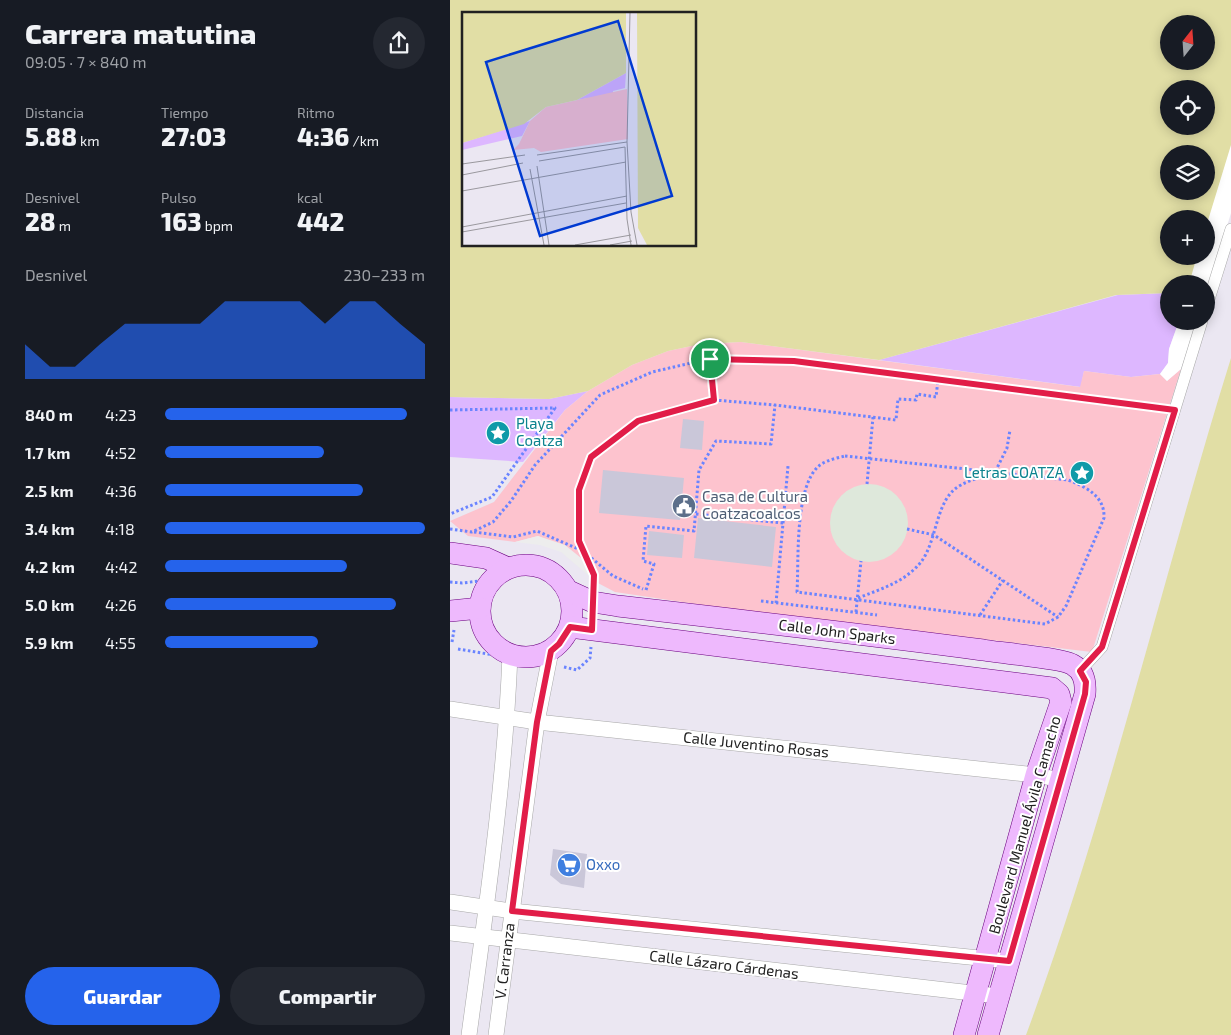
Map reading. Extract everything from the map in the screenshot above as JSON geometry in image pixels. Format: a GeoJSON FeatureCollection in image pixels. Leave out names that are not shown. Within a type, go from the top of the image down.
{"type":"FeatureCollection","features":[{"type":"Feature","properties":{"kind":"main road"},"geometry":{"type":"LineString","coordinates":[[450,553],[486,558],[508,568]]}},
{"type":"Feature","properties":{"kind":"main road"},"geometry":{"type":"LineString","coordinates":[[520,565],[543,567],[554,573],[568,591],[572,603],[570,627],[550,658],[510,656],[487,637],[481,623],[481,598],[491,580],[508,568],[520,565]]}},
{"type":"Feature","properties":{"kind":"main road","name":"Calle John Sparks"},"geometry":{"type":"LineString","coordinates":[[568,591],[593,602],[1030,657],[1072,664],[1080,671]]}},
{"type":"Feature","properties":{"kind":"main road"},"geometry":{"type":"LineString","coordinates":[[450,611],[480,608]]}},
{"type":"Feature","properties":{"kind":"main road","name":"Calle John Sparks"},"geometry":{"type":"LineString","coordinates":[[570,627],[1052,688],[1060,694],[1061,702]]}},
{"type":"Feature","properties":{"kind":"main road","name":"Boulevard Manuel Ávila Camacho"},"geometry":{"type":"LineString","coordinates":[[988,1035],[1085,694],[1086,682],[1080,671]]}},
{"type":"Feature","properties":{"kind":"main road","name":"Boulevard Manuel Ávila Camacho"},"geometry":{"type":"LineString","coordinates":[[964,1035],[987,959],[1036,775],[1061,702]]}},
{"type":"Feature","properties":{"kind":"street"},"geometry":{"type":"LineString","coordinates":[[1215,280],[1231,229]]}},
{"type":"Feature","properties":{"kind":"street"},"geometry":{"type":"LineString","coordinates":[[1080,671],[1102,647],[1199,330]]}},
{"type":"Feature","properties":{"kind":"street","name":"V. Carranza"},"geometry":{"type":"LineString","coordinates":[[469,1035],[487,907],[506,717],[510,656]]}},
{"type":"Feature","properties":{"kind":"street","name":"V. Carranza"},"geometry":{"type":"LineString","coordinates":[[496,1035],[537,722],[550,658]]}},
{"type":"Feature","properties":{"kind":"street","name":"Calle Juventino Rosas"},"geometry":{"type":"LineString","coordinates":[[450,709],[537,722],[1036,775],[1061,780]]}},
{"type":"Feature","properties":{"kind":"street","name":"Calle Lázaro Cárdenas"},"geometry":{"type":"LineString","coordinates":[[450,902],[512,911],[1009,961]]}},
{"type":"Feature","properties":{"kind":"street","name":"Calle Lázaro Cárdenas"},"geometry":{"type":"LineString","coordinates":[[450,934],[998,996]]}},
{"type":"Feature","properties":{"kind":"path"},"geometry":{"type":"LineString","coordinates":[[472,532],[493,522],[511,502],[535,465],[600,395],[652,372],[710,359],[794,361],[1175,410]]}},
{"type":"Feature","properties":{"kind":"path"},"geometry":{"type":"LineString","coordinates":[[710,359],[714,400]]}},
{"type":"Feature","properties":{"kind":"path"},"geometry":{"type":"LineString","coordinates":[[593,602],[594,575],[579,541],[579,490],[591,457],[638,421],[714,400],[775,405],[896,420],[898,399],[916,400],[917,394],[936,397],[938,380]]}},
{"type":"Feature","properties":{"kind":"path"},"geometry":{"type":"LineString","coordinates":[[646,590],[654,564],[643,562],[646,526],[694,531],[699,470],[716,441],[771,444],[775,405]]}},
{"type":"Feature","properties":{"kind":"path"},"geometry":{"type":"LineString","coordinates":[[450,410],[555,408],[492,497],[450,514]]}},
{"type":"Feature","properties":{"kind":"path"},"geometry":{"type":"LineString","coordinates":[[867,484],[873,417]]}},
{"type":"Feature","properties":{"kind":"path"},"geometry":{"type":"LineString","coordinates":[[857,598],[902,579],[922,561],[934,535],[945,503],[955,489],[962,484],[994,474],[1007,448],[1010,430]]}},
{"type":"Feature","properties":{"kind":"path"},"geometry":{"type":"LineString","coordinates":[[845,456],[994,474],[1068,480],[1093,493],[1102,504],[1104,518],[1066,606],[1058,617],[1045,624],[857,598],[797,592],[802,506],[810,478],[820,465],[845,456]]}},
{"type":"Feature","properties":{"kind":"path"},"geometry":{"type":"LineString","coordinates":[[776,603],[788,466]]}},
{"type":"Feature","properties":{"kind":"path"},"geometry":{"type":"LineString","coordinates":[[696,514],[783,523]]}},
{"type":"Feature","properties":{"kind":"path"},"geometry":{"type":"LineString","coordinates":[[450,529],[512,537],[537,531],[584,551],[613,576],[646,590],[655,590]]}},
{"type":"Feature","properties":{"kind":"path"},"geometry":{"type":"LineString","coordinates":[[907,529],[934,535],[1058,617]]}},
{"type":"Feature","properties":{"kind":"path"},"geometry":{"type":"LineString","coordinates":[[856,612],[861,561]]}},
{"type":"Feature","properties":{"kind":"path"},"geometry":{"type":"LineString","coordinates":[[450,582],[462,583],[491,580]]}},
{"type":"Feature","properties":{"kind":"path"},"geometry":{"type":"LineString","coordinates":[[980,615],[1003,580]]}},
{"type":"Feature","properties":{"kind":"path"},"geometry":{"type":"LineString","coordinates":[[758,601],[886,616]]}},
{"type":"Feature","properties":{"kind":"path"},"geometry":{"type":"LineString","coordinates":[[550,658],[577,670],[590,658],[592,630]]}},
{"type":"Feature","properties":{"kind":"path"},"geometry":{"type":"LineString","coordinates":[[458,649],[510,656]]}},
{"type":"Feature","properties":{"kind":"sand"},"geometry":{"type":"Polygon","coordinates":[[[1160,293],[1160,330],[1176,330],[1169,349],[1168,363],[1160,374],[1131,377],[1084,371],[1081,387],[879,360],[1118,295],[1160,293]]]}},
{"type":"Feature","properties":{"kind":"sand","name":"Playa Coatza"},"geometry":{"type":"Polygon","coordinates":[[[588,391],[565,410],[523,462],[450,457],[450,397],[549,399],[588,391]]]}},
{"type":"Feature","properties":{"kind":"shaded area"},"geometry":{"type":"Polygon","coordinates":[[[450,0],[1231,0],[1231,147],[1215,199],[1215,145],[1160,145],[1160,200],[1215,200],[1212,210],[1160,210],[1160,265],[1195,265],[1193,275],[1160,275],[1160,293],[1116,295],[879,360],[741,342],[701,344],[668,351],[632,365],[588,391],[549,399],[450,397],[450,0]]]}},
{"type":"Feature","properties":{"kind":"shaded area"},"geometry":{"type":"Polygon","coordinates":[[[741,342],[1080,387],[1084,371],[1131,377],[1160,374],[1167,381],[1181,369],[1092,652],[743,611],[615,592],[596,582],[586,562],[538,536],[515,542],[468,536],[450,521],[494,502],[565,410],[588,391],[632,365],[668,351],[701,344],[741,342]]]}},
{"type":"Feature","properties":{"kind":"shaded area"},"geometry":{"type":"Polygon","coordinates":[[[1231,358],[1231,1035],[1026,1035],[1083,868],[1231,358]]]}},
{"type":"Feature","properties":{"kind":"shaded area"},"geometry":{"type":"Polygon","coordinates":[[[869,484],[884,487],[897,495],[905,508],[908,523],[905,538],[897,551],[884,559],[869,562],[854,559],[841,551],[833,538],[830,523],[833,508],[841,495],[854,487],[869,484]]]}},
{"type":"Feature","properties":{"kind":"shaded area"},"geometry":{"type":"Polygon","coordinates":[[[538,536],[565,545],[586,562],[596,582],[561,552],[540,545],[515,542],[538,536]]]}},
{"type":"Feature","properties":{"kind":"pier"},"geometry":{"type":"Polygon","coordinates":[[[1231,145],[1231,213],[1215,265],[1215,210],[1211,210],[1231,145]]]}},
{"type":"Feature","properties":{"kind":"pier"},"geometry":{"type":"Polygon","coordinates":[[[1194,265],[1215,265],[1212,275],[1192,275],[1194,265]]]}},
{"type":"Feature","properties":{"kind":"pier"},"geometry":{"type":"Polygon","coordinates":[[[1176,330],[1194,330],[1181,369],[1167,381],[1160,374],[1168,363],[1169,349],[1176,330]]]}},
{"type":"Feature","properties":{"kind":"building"},"geometry":{"type":"Polygon","coordinates":[[[683,419],[704,421],[702,450],[680,448],[683,419]]]}},
{"type":"Feature","properties":{"kind":"building"},"geometry":{"type":"Polygon","coordinates":[[[603,470],[684,478],[680,520],[599,513],[603,470]]]}},
{"type":"Feature","properties":{"kind":"building"},"geometry":{"type":"Polygon","coordinates":[[[698,518],[776,527],[772,567],[694,558],[698,518]]]}},
{"type":"Feature","properties":{"kind":"building"},"geometry":{"type":"Polygon","coordinates":[[[649,531],[684,535],[682,558],[647,555],[649,531]]]}},
{"type":"Feature","properties":{"kind":"building","name":"Oxxo"},"geometry":{"type":"Polygon","coordinates":[[[553,849],[587,854],[584,888],[561,884],[550,875],[553,849]]]}},
{"type":"Feature","properties":{"kind":"place","name":"Playa Coatza"},"geometry":{"type":"Point","coordinates":[498,433]}},
{"type":"Feature","properties":{"kind":"place","name":"Letras COATZA"},"geometry":{"type":"Point","coordinates":[1082,473]}},
{"type":"Feature","properties":{"kind":"place","name":"Casa de Cultura Coatzacoalcos"},"geometry":{"type":"Point","coordinates":[684,506]}},
{"type":"Feature","properties":{"kind":"place","name":"Oxxo"},"geometry":{"type":"Point","coordinates":[569,865]}},
{"type":"Feature","properties":{"kind":"route"},"geometry":{"type":"LineString","coordinates":[[710,359],[794,361],[1175,410],[1102,647],[1080,671],[1086,682],[1085,694],[1009,961],[512,911],[537,722],[551,651],[566,636],[570,627],[592,630],[594,575],[579,541],[579,490],[591,457],[638,421],[714,400],[710,359]]}}]}
